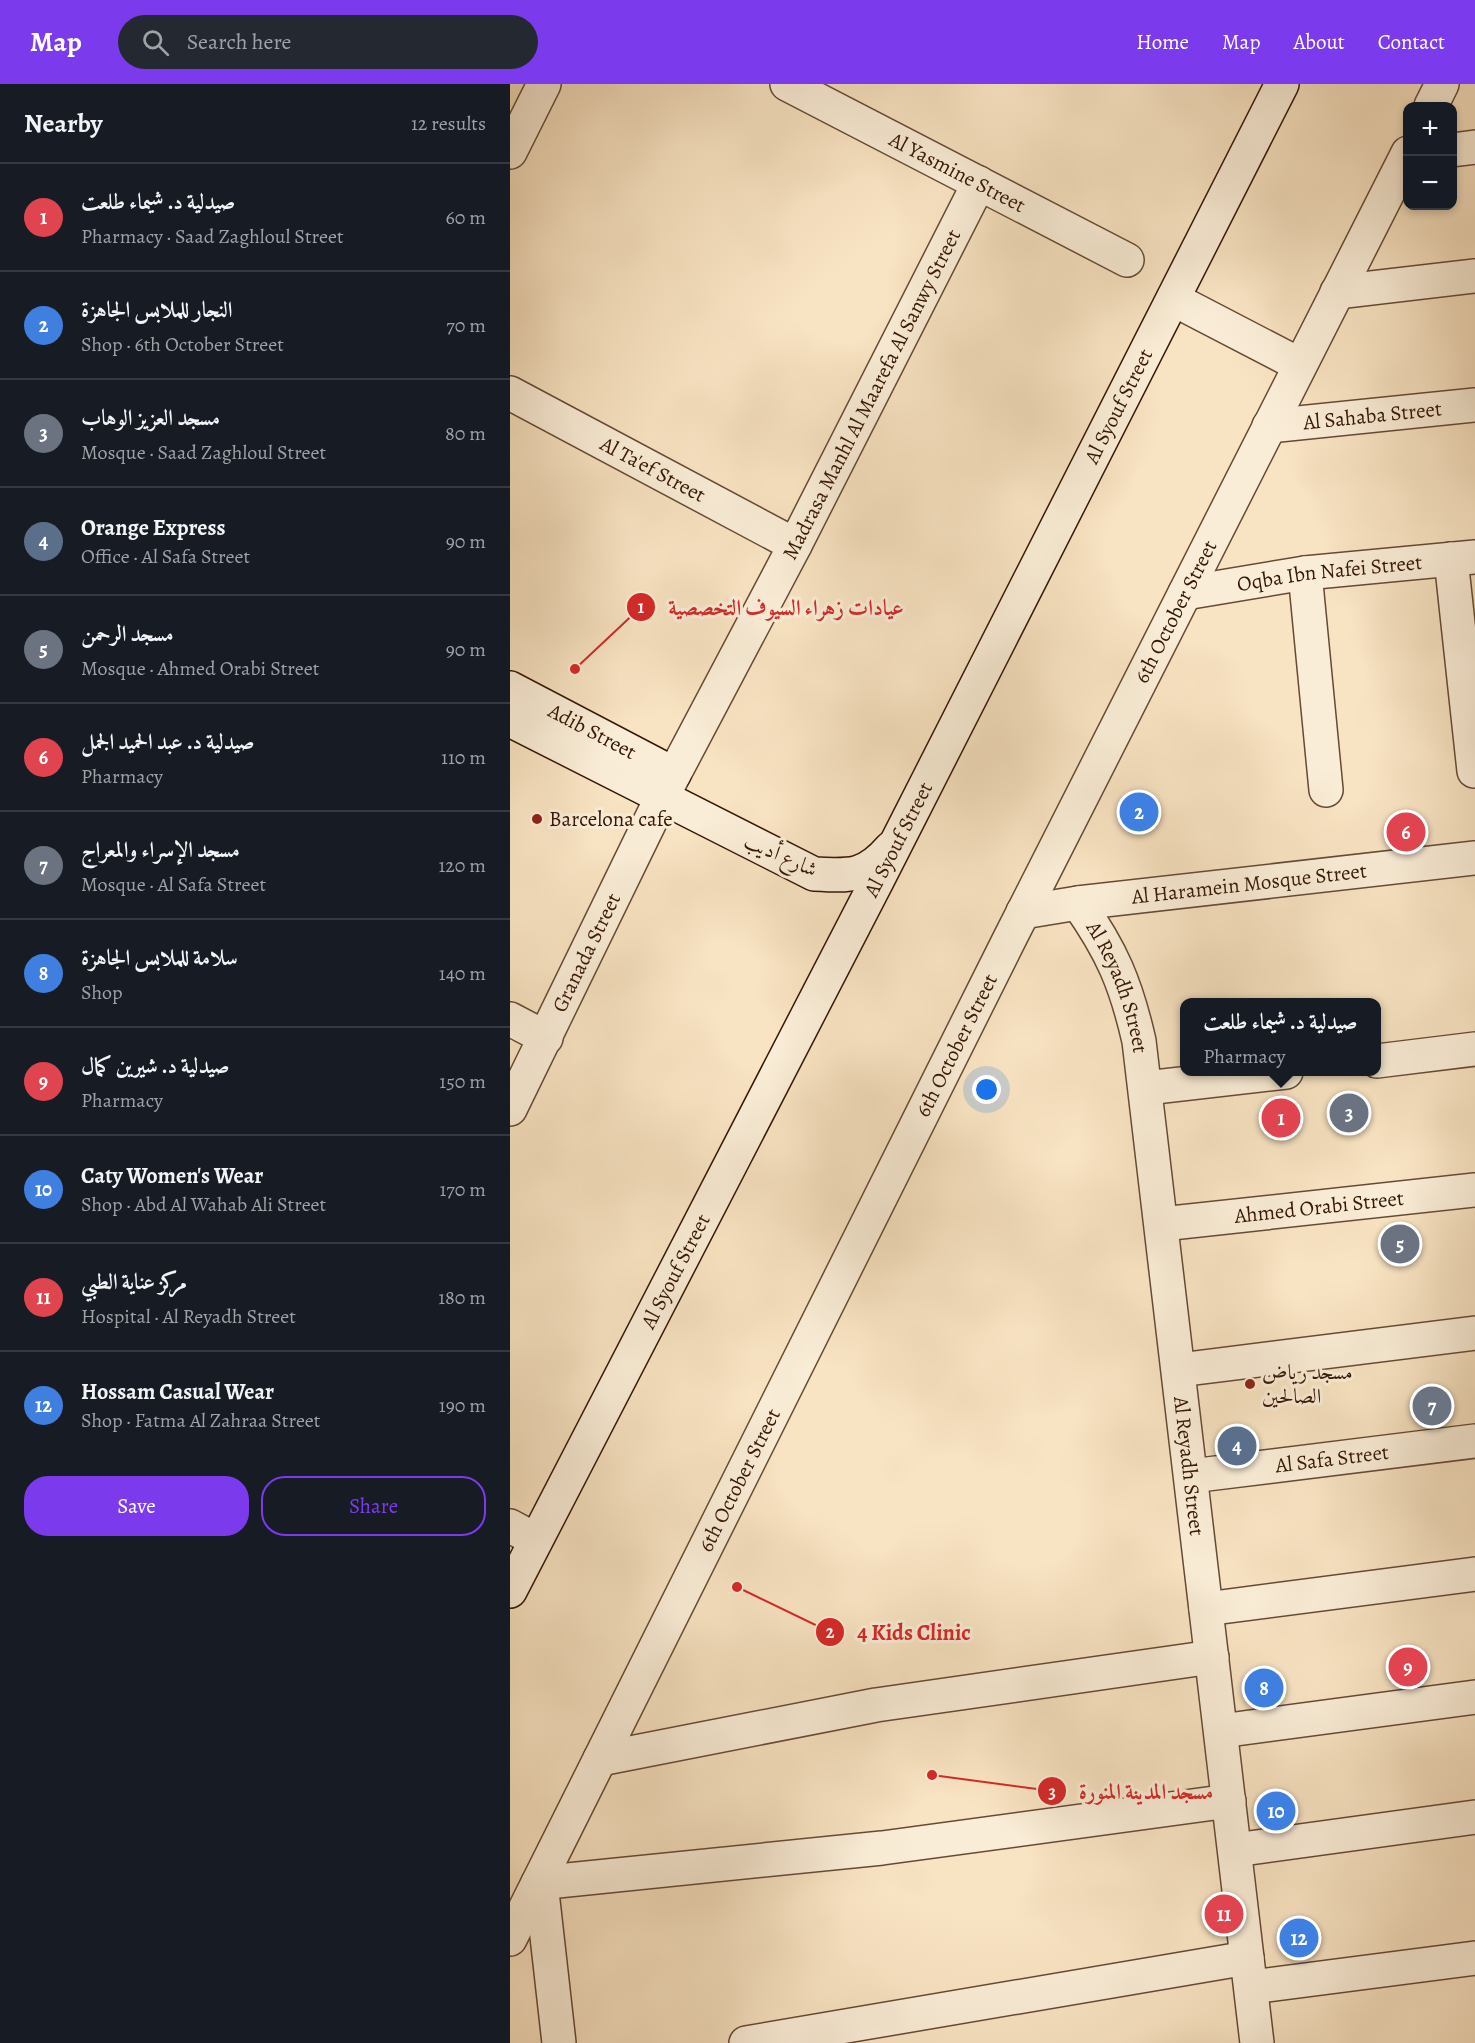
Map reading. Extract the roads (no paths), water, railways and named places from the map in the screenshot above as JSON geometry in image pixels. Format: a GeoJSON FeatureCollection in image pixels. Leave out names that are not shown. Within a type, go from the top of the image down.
{"type":"FeatureCollection","features":[{"type":"Feature","properties":{"kind":"street"},"geometry":{"type":"LineString","coordinates":[[510,152],[544,84]]}},
{"type":"Feature","properties":{"kind":"street","name":"Al Yasmine Street"},"geometry":{"type":"LineString","coordinates":[[787,84],[1127,260]]}},
{"type":"Feature","properties":{"kind":"street","name":"Al Syouf Street"},"geometry":{"type":"LineString","coordinates":[[510,1591],[523,1533],[896,842],[1282,84]]}},
{"type":"Feature","properties":{"kind":"street"},"geometry":{"type":"LineString","coordinates":[[1433,102],[1442,84]]}},
{"type":"Feature","properties":{"kind":"street"},"geometry":{"type":"LineString","coordinates":[[1457,149],[1475,147]]}},
{"type":"Feature","properties":{"kind":"street","name":"6th October Street"},"geometry":{"type":"LineString","coordinates":[[510,1939],[1023,912],[1406,156]]}},
{"type":"Feature","properties":{"kind":"street","name":"Madrasa Manhl Al Maarefa Al Sanwy Street"},"geometry":{"type":"LineString","coordinates":[[668,785],[795,545],[979,183]]}},
{"type":"Feature","properties":{"kind":"street"},"geometry":{"type":"LineString","coordinates":[[1337,292],[1475,276]]}},
{"type":"Feature","properties":{"kind":"street"},"geometry":{"type":"LineString","coordinates":[[1173,299],[1300,364]]}},
{"type":"Feature","properties":{"kind":"street","name":"Al Ta'ef Street"},"geometry":{"type":"LineString","coordinates":[[510,393],[795,545]]}},
{"type":"Feature","properties":{"kind":"street","name":"Al Sahaba Street"},"geometry":{"type":"LineString","coordinates":[[1269,426],[1475,405]]}},
{"type":"Feature","properties":{"kind":"street"},"geometry":{"type":"LineString","coordinates":[[1463,558],[1474,771]]}},
{"type":"Feature","properties":{"kind":"street","name":"Oqba Ibn Nafei Street"},"geometry":{"type":"LineString","coordinates":[[1185,593],[1305,573],[1463,558]]}},
{"type":"Feature","properties":{"kind":"street"},"geometry":{"type":"LineString","coordinates":[[1305,573],[1326,790]]}},
{"type":"Feature","properties":{"kind":"street","name":"Adib Street"},"geometry":{"type":"LineString","coordinates":[[510,688],[668,785]]}},
{"type":"Feature","properties":{"kind":"street","name":"Adib Street"},"geometry":{"type":"LineString","coordinates":[[510,720],[668,785]]}},
{"type":"Feature","properties":{"kind":"street","name":"شارع أديب"},"geometry":{"type":"LineString","coordinates":[[668,785],[814,874],[839,875],[862,872],[879,862],[896,842]]}},
{"type":"Feature","properties":{"kind":"street","name":"Granada Street"},"geometry":{"type":"LineString","coordinates":[[510,1109],[668,785]]}},
{"type":"Feature","properties":{"kind":"street","name":"Al Haramein Mosque Street"},"geometry":{"type":"LineString","coordinates":[[1023,912],[1078,903],[1475,858]]}},
{"type":"Feature","properties":{"kind":"street","name":"Al Reyadh Street"},"geometry":{"type":"LineString","coordinates":[[1078,903],[1098,930],[1120,973],[1130,1002],[1139,1041],[1257,2043]]}},
{"type":"Feature","properties":{"kind":"street"},"geometry":{"type":"LineString","coordinates":[[510,1019],[546,1038]]}},
{"type":"Feature","properties":{"kind":"street"},"geometry":{"type":"LineString","coordinates":[[1381,1061],[1475,1049]]}},
{"type":"Feature","properties":{"kind":"street"},"geometry":{"type":"LineString","coordinates":[[1146,1088],[1245,1076]]}},
{"type":"Feature","properties":{"kind":"street","name":"Ahmed Orabi Street"},"geometry":{"type":"LineString","coordinates":[[1161,1224],[1475,1190]]}},
{"type":"Feature","properties":{"kind":"street"},"geometry":{"type":"LineString","coordinates":[[1179,1370],[1475,1333]]}},
{"type":"Feature","properties":{"kind":"street","name":"Al Safa Street"},"geometry":{"type":"LineString","coordinates":[[1191,1476],[1475,1441]]}},
{"type":"Feature","properties":{"kind":"street"},"geometry":{"type":"LineString","coordinates":[[1206,1609],[1475,1574]]}},
{"type":"Feature","properties":{"kind":"street"},"geometry":{"type":"LineString","coordinates":[[600,1759],[876,1705],[1212,1657]]}},
{"type":"Feature","properties":{"kind":"street"},"geometry":{"type":"LineString","coordinates":[[1221,1731],[1475,1697]]}},
{"type":"Feature","properties":{"kind":"street"},"geometry":{"type":"LineString","coordinates":[[559,2043],[539,1883],[882,1848],[1229,1801]]}},
{"type":"Feature","properties":{"kind":"street"},"geometry":{"type":"LineString","coordinates":[[1235,1850],[1475,1817]]}},
{"type":"Feature","properties":{"kind":"street"},"geometry":{"type":"LineString","coordinates":[[746,2043],[1249,1973],[1475,1958]]}},
{"type":"Feature","properties":{"kind":"place","name":"عيادات زهراء السيوف التخصصية"},"geometry":{"type":"Point","coordinates":[575,669]}},
{"type":"Feature","properties":{"kind":"place","name":"النجار للملابس الجاهزة"},"geometry":{"type":"Point","coordinates":[1139,812]}},
{"type":"Feature","properties":{"kind":"place","name":"Barcelona cafe"},"geometry":{"type":"Point","coordinates":[537,819]}},
{"type":"Feature","properties":{"kind":"place","name":"صيدلية د. عبد الحميد الجمل"},"geometry":{"type":"Point","coordinates":[1406,832]}},
{"type":"Feature","properties":{"kind":"place","name":"مسجد العزيز الوهاب"},"geometry":{"type":"Point","coordinates":[1349,1113]}},
{"type":"Feature","properties":{"kind":"place","name":"صيدلية د. شيماء طلعت"},"geometry":{"type":"Point","coordinates":[1281,1118]}},
{"type":"Feature","properties":{"kind":"place","name":"مسجد الرحمن"},"geometry":{"type":"Point","coordinates":[1400,1244]}},
{"type":"Feature","properties":{"kind":"place","name":"مسجد رياض الصالحين"},"geometry":{"type":"Point","coordinates":[1250,1384]}},
{"type":"Feature","properties":{"kind":"place","name":"مسجد الإسراء والمعراج"},"geometry":{"type":"Point","coordinates":[1432,1406]}},
{"type":"Feature","properties":{"kind":"place","name":"Orange Express"},"geometry":{"type":"Point","coordinates":[1237,1446]}},
{"type":"Feature","properties":{"kind":"place","name":"4 Kids Clinic"},"geometry":{"type":"Point","coordinates":[737,1587]}},
{"type":"Feature","properties":{"kind":"place","name":"صيدلية د. شيرين كمال"},"geometry":{"type":"Point","coordinates":[1408,1667]}},
{"type":"Feature","properties":{"kind":"place","name":"سلامة للملابس الجاهزة"},"geometry":{"type":"Point","coordinates":[1264,1688]}},
{"type":"Feature","properties":{"kind":"place","name":"مسجد المدينة المنورة"},"geometry":{"type":"Point","coordinates":[932,1775]}},
{"type":"Feature","properties":{"kind":"place","name":"Caty Women's Wear"},"geometry":{"type":"Point","coordinates":[1276,1811]}},
{"type":"Feature","properties":{"kind":"place","name":"مركز عناية الطبي"},"geometry":{"type":"Point","coordinates":[1224,1914]}},
{"type":"Feature","properties":{"kind":"place","name":"Hossam Casual Wear"},"geometry":{"type":"Point","coordinates":[1299,1938]}}]}
